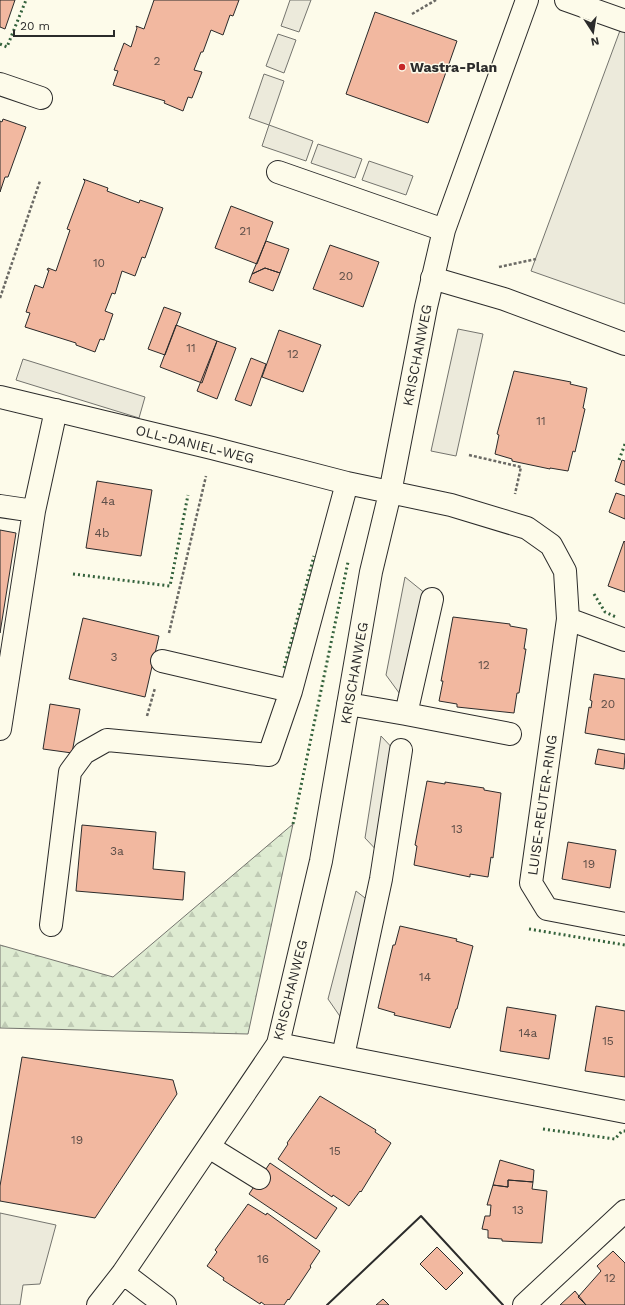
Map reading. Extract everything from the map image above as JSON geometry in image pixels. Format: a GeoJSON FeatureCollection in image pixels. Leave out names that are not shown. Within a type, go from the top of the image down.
{"type":"FeatureCollection","features":[{"type":"Feature","properties":{"kind":"street","name":"KRISCHANWEG"},"geometry":{"type":"LineString","coordinates":[[98,1305],[123,1273],[278,1044],[320,861],[372,572],[390,492],[432,278],[444,230],[527,0]]}},
{"type":"Feature","properties":{"kind":"street"},"geometry":{"type":"LineString","coordinates":[[566,0],[625,21]]}},
{"type":"Feature","properties":{"kind":"street"},"geometry":{"type":"LineString","coordinates":[[0,84],[41,98]]}},
{"type":"Feature","properties":{"kind":"street"},"geometry":{"type":"LineString","coordinates":[[278,172],[444,230]]}},
{"type":"Feature","properties":{"kind":"street"},"geometry":{"type":"LineString","coordinates":[[432,278],[504,300],[625,344]]}},
{"type":"Feature","properties":{"kind":"street","name":"OLL-DANIEL-WEG"},"geometry":{"type":"LineString","coordinates":[[0,397],[212,448],[347,483],[390,492]]}},
{"type":"Feature","properties":{"kind":"street"},"geometry":{"type":"LineString","coordinates":[[0,730],[34,511],[56,410]]}},
{"type":"Feature","properties":{"kind":"street"},"geometry":{"type":"LineString","coordinates":[[51,925],[70,772],[84,753],[107,740],[269,755],[291,691],[347,483]]}},
{"type":"Feature","properties":{"kind":"street","name":"LUISE-REUTER-RING"},"geometry":{"type":"LineString","coordinates":[[390,492],[452,505],[527,528],[551,544],[566,571],[568,619],[531,883],[547,909],[625,924]]}},
{"type":"Feature","properties":{"kind":"street"},"geometry":{"type":"LineString","coordinates":[[0,506],[34,511]]}},
{"type":"Feature","properties":{"kind":"street"},"geometry":{"type":"LineString","coordinates":[[406,714],[432,599]]}},
{"type":"Feature","properties":{"kind":"street"},"geometry":{"type":"LineString","coordinates":[[568,619],[625,640]]}},
{"type":"Feature","properties":{"kind":"street"},"geometry":{"type":"LineString","coordinates":[[162,661],[291,691]]}},
{"type":"Feature","properties":{"kind":"street"},"geometry":{"type":"LineString","coordinates":[[348,704],[510,734]]}},
{"type":"Feature","properties":{"kind":"street"},"geometry":{"type":"LineString","coordinates":[[343,1056],[381,879],[401,750]]}},
{"type":"Feature","properties":{"kind":"street"},"geometry":{"type":"LineString","coordinates":[[278,1044],[625,1112]]}},
{"type":"Feature","properties":{"kind":"street"},"geometry":{"type":"LineString","coordinates":[[209,1147],[259,1178]]}},
{"type":"Feature","properties":{"kind":"street"},"geometry":{"type":"LineString","coordinates":[[524,1305],[625,1211]]}},
{"type":"Feature","properties":{"kind":"street"},"geometry":{"type":"LineString","coordinates":[[123,1273],[165,1305]]}},
{"type":"Feature","properties":{"kind":"path"},"geometry":{"type":"LineString","coordinates":[[412,14],[436,0]]}},
{"type":"Feature","properties":{"kind":"path"},"geometry":{"type":"LineString","coordinates":[[0,298],[40,181]]}},
{"type":"Feature","properties":{"kind":"path"},"geometry":{"type":"LineString","coordinates":[[140,743],[162,661],[212,448]]}},
{"type":"Feature","properties":{"kind":"path"},"geometry":{"type":"LineString","coordinates":[[469,455],[521,467],[509,522]]}},
{"type":"Feature","properties":{"kind":"green space"},"geometry":{"type":"Polygon","coordinates":[[[293,824],[248,1034],[0,1028],[0,945],[113,977],[293,824]]]}},
{"type":"Feature","properties":{"kind":"shaded area"},"geometry":{"type":"Polygon","coordinates":[[[290,0],[311,0],[299,32],[281,26],[290,0]]]}},
{"type":"Feature","properties":{"kind":"shaded area"},"geometry":{"type":"Polygon","coordinates":[[[625,17],[625,304],[531,271],[625,17]]]}},
{"type":"Feature","properties":{"kind":"shaded area"},"geometry":{"type":"Polygon","coordinates":[[[278,34],[296,40],[284,73],[266,66],[278,34]]]}},
{"type":"Feature","properties":{"kind":"shaded area"},"geometry":{"type":"Polygon","coordinates":[[[264,74],[284,81],[269,125],[249,118],[264,74]]]}},
{"type":"Feature","properties":{"kind":"shaded area"},"geometry":{"type":"Polygon","coordinates":[[[269,125],[313,141],[306,161],[262,146],[269,125]]]}},
{"type":"Feature","properties":{"kind":"shaded area"},"geometry":{"type":"Polygon","coordinates":[[[318,144],[362,159],[355,178],[311,163],[318,144]]]}},
{"type":"Feature","properties":{"kind":"shaded area"},"geometry":{"type":"Polygon","coordinates":[[[369,161],[413,176],[406,195],[362,180],[369,161]]]}},
{"type":"Feature","properties":{"kind":"shaded area"},"geometry":{"type":"Polygon","coordinates":[[[458,329],[483,334],[456,456],[431,451],[458,329]]]}},
{"type":"Feature","properties":{"kind":"shaded area"},"geometry":{"type":"Polygon","coordinates":[[[23,359],[145,397],[139,418],[16,380],[23,359]]]}},
{"type":"Feature","properties":{"kind":"shaded area"},"geometry":{"type":"Polygon","coordinates":[[[405,577],[426,594],[405,701],[386,675],[405,577]]]}},
{"type":"Feature","properties":{"kind":"shaded area"},"geometry":{"type":"Polygon","coordinates":[[[381,736],[398,754],[382,856],[365,838],[381,736]]]}},
{"type":"Feature","properties":{"kind":"shaded area"},"geometry":{"type":"Polygon","coordinates":[[[356,891],[374,905],[346,1025],[328,999],[356,891]]]}},
{"type":"Feature","properties":{"kind":"shaded area"},"geometry":{"type":"Polygon","coordinates":[[[0,1213],[56,1225],[40,1284],[23,1285],[20,1305],[0,1305],[0,1213]]]}},
{"type":"Feature","properties":{"kind":"building"},"geometry":{"type":"Polygon","coordinates":[[[0,0],[15,0],[5,29],[0,27],[0,0]]]}},
{"type":"Feature","properties":{"kind":"building"},"geometry":{"type":"Polygon","coordinates":[[[154,0],[239,0],[233,16],[230,15],[223,35],[211,30],[203,52],[201,52],[194,70],[202,72],[192,98],[188,97],[183,111],[164,103],[165,101],[113,85],[118,71],[114,70],[124,43],[131,47],[137,28],[136,26],[144,29],[154,0]]]}},
{"type":"Feature","properties":{"kind":"building","name":"Wastra-Plan"},"geometry":{"type":"Polygon","coordinates":[[[375,12],[457,41],[428,123],[346,94],[375,12]]]}},
{"type":"Feature","properties":{"kind":"building"},"geometry":{"type":"Polygon","coordinates":[[[3,119],[26,127],[8,177],[5,177],[0,192],[0,121],[2,122],[3,119]]]}},
{"type":"Feature","properties":{"kind":"building"},"geometry":{"type":"Polygon","coordinates":[[[83,179],[108,188],[107,191],[139,203],[140,200],[163,208],[145,258],[142,257],[135,276],[122,271],[115,294],[112,293],[105,311],[113,314],[104,340],[100,339],[95,352],[76,345],[76,343],[25,327],[30,313],[26,312],[35,285],[43,288],[49,270],[47,270],[48,268],[56,271],[70,230],[67,229],[85,181],[83,179]]]}},
{"type":"Feature","properties":{"kind":"building"},"geometry":{"type":"Polygon","coordinates":[[[231,206],[273,222],[257,264],[215,248],[231,206]]]}},
{"type":"Feature","properties":{"kind":"building"},"geometry":{"type":"Polygon","coordinates":[[[266,241],[289,249],[280,273],[265,268],[252,274],[266,241]]]}},
{"type":"Feature","properties":{"kind":"building"},"geometry":{"type":"Polygon","coordinates":[[[330,245],[379,262],[363,307],[313,289],[330,245]]]}},
{"type":"Feature","properties":{"kind":"building"},"geometry":{"type":"Polygon","coordinates":[[[265,268],[280,273],[273,291],[249,282],[252,274],[265,268]]]}},
{"type":"Feature","properties":{"kind":"building"},"geometry":{"type":"Polygon","coordinates":[[[164,307],[181,313],[165,355],[148,349],[164,307]]]}},
{"type":"Feature","properties":{"kind":"building"},"geometry":{"type":"Polygon","coordinates":[[[176,325],[217,341],[202,383],[160,367],[176,325]]]}},
{"type":"Feature","properties":{"kind":"building"},"geometry":{"type":"Polygon","coordinates":[[[279,330],[321,345],[303,392],[262,377],[279,330]]]}},
{"type":"Feature","properties":{"kind":"building"},"geometry":{"type":"Polygon","coordinates":[[[217,341],[236,348],[217,399],[197,391],[217,341]]]}},
{"type":"Feature","properties":{"kind":"building"},"geometry":{"type":"Polygon","coordinates":[[[251,358],[266,364],[251,406],[235,400],[251,358]]]}},
{"type":"Feature","properties":{"kind":"building"},"geometry":{"type":"Polygon","coordinates":[[[514,371],[571,382],[570,384],[587,388],[583,408],[585,409],[575,452],[573,451],[568,471],[512,461],[512,459],[495,454],[499,435],[497,434],[514,371]]]}},
{"type":"Feature","properties":{"kind":"building"},"geometry":{"type":"Polygon","coordinates":[[[622,460],[625,461],[625,485],[615,481],[622,460]]]}},
{"type":"Feature","properties":{"kind":"building"},"geometry":{"type":"Polygon","coordinates":[[[97,481],[152,490],[141,556],[86,548],[97,481]]]}},
{"type":"Feature","properties":{"kind":"building"},"geometry":{"type":"Polygon","coordinates":[[[616,493],[625,496],[625,519],[609,512],[616,493]]]}},
{"type":"Feature","properties":{"kind":"building"},"geometry":{"type":"Polygon","coordinates":[[[0,530],[16,533],[0,633],[0,530]]]}},
{"type":"Feature","properties":{"kind":"building"},"geometry":{"type":"Polygon","coordinates":[[[624,541],[625,542],[625,592],[608,586],[624,541]]]}},
{"type":"Feature","properties":{"kind":"building"},"geometry":{"type":"Polygon","coordinates":[[[453,617],[510,624],[510,626],[527,629],[524,649],[526,649],[519,693],[517,693],[514,713],[457,707],[457,704],[439,701],[443,681],[441,681],[453,617]]]}},
{"type":"Feature","properties":{"kind":"building"},"geometry":{"type":"Polygon","coordinates":[[[83,618],[159,636],[145,697],[69,679],[83,618]]]}},
{"type":"Feature","properties":{"kind":"building"},"geometry":{"type":"Polygon","coordinates":[[[594,674],[625,679],[625,740],[585,733],[589,707],[591,708],[592,701],[590,700],[594,674]]]}},
{"type":"Feature","properties":{"kind":"building"},"geometry":{"type":"Polygon","coordinates":[[[50,704],[80,709],[72,753],[43,749],[50,704]]]}},
{"type":"Feature","properties":{"kind":"building"},"geometry":{"type":"Polygon","coordinates":[[[598,749],[625,754],[624,769],[595,764],[598,749]]]}},
{"type":"Feature","properties":{"kind":"building"},"geometry":{"type":"Polygon","coordinates":[[[427,781],[445,784],[445,782],[484,788],[484,790],[501,793],[493,858],[491,857],[488,877],[470,874],[470,877],[414,865],[417,846],[415,845],[427,781]]]}},
{"type":"Feature","properties":{"kind":"building"},"geometry":{"type":"Polygon","coordinates":[[[82,825],[156,832],[153,869],[185,872],[183,900],[76,891],[82,825]]]}},
{"type":"Feature","properties":{"kind":"building"},"geometry":{"type":"Polygon","coordinates":[[[568,842],[616,850],[610,888],[562,879],[568,842]]]}},
{"type":"Feature","properties":{"kind":"building"},"geometry":{"type":"Polygon","coordinates":[[[400,926],[457,939],[456,941],[473,946],[457,1009],[450,1028],[394,1015],[395,1013],[378,1008],[393,945],[395,945],[400,926]]]}},
{"type":"Feature","properties":{"kind":"building"},"geometry":{"type":"Polygon","coordinates":[[[596,1006],[625,1011],[625,1077],[585,1071],[596,1006]]]}},
{"type":"Feature","properties":{"kind":"building"},"geometry":{"type":"Polygon","coordinates":[[[507,1007],[556,1015],[549,1059],[500,1051],[507,1007]]]}},
{"type":"Feature","properties":{"kind":"building"},"geometry":{"type":"Polygon","coordinates":[[[22,1057],[173,1080],[177,1094],[95,1218],[0,1201],[0,1186],[22,1057]]]}},
{"type":"Feature","properties":{"kind":"building"},"geometry":{"type":"Polygon","coordinates":[[[320,1096],[376,1130],[375,1132],[391,1143],[361,1192],[360,1191],[349,1206],[333,1195],[332,1197],[278,1159],[288,1144],[287,1143],[320,1096]]]}},
{"type":"Feature","properties":{"kind":"building"},"geometry":{"type":"Polygon","coordinates":[[[500,1160],[534,1170],[533,1182],[508,1180],[508,1187],[493,1185],[500,1160]]]}},
{"type":"Feature","properties":{"kind":"building"},"geometry":{"type":"Polygon","coordinates":[[[270,1163],[337,1208],[316,1239],[249,1194],[270,1163]]]}},
{"type":"Feature","properties":{"kind":"building"},"geometry":{"type":"Polygon","coordinates":[[[508,1180],[533,1182],[532,1189],[547,1191],[542,1243],[502,1241],[502,1239],[488,1238],[488,1230],[482,1229],[485,1216],[490,1216],[491,1205],[487,1205],[493,1185],[508,1187],[508,1180]]]}},
{"type":"Feature","properties":{"kind":"building"},"geometry":{"type":"Polygon","coordinates":[[[248,1204],[266,1215],[267,1213],[320,1251],[289,1300],[288,1299],[284,1305],[265,1305],[261,1302],[260,1304],[223,1280],[224,1278],[207,1266],[217,1252],[215,1250],[248,1204]]]}},
{"type":"Feature","properties":{"kind":"building"},"geometry":{"type":"Polygon","coordinates":[[[437,1247],[463,1273],[446,1290],[420,1264],[437,1247]]]}},
{"type":"Feature","properties":{"kind":"building"},"geometry":{"type":"Polygon","coordinates":[[[613,1251],[625,1263],[625,1305],[586,1305],[578,1297],[601,1271],[597,1266],[613,1251]]]}},
{"type":"Feature","properties":{"kind":"building"},"geometry":{"type":"Polygon","coordinates":[[[575,1291],[586,1305],[560,1305],[575,1291]]]}},
{"type":"Feature","properties":{"kind":"building"},"geometry":{"type":"Polygon","coordinates":[[[383,1299],[389,1305],[376,1305],[383,1299]]]}},
{"type":"Feature","properties":{"kind":"hedge"},"geometry":{"type":"LineString","coordinates":[[0,44],[7,47],[26,0]]}},
{"type":"Feature","properties":{"kind":"hedge"},"geometry":{"type":"LineString","coordinates":[[619,460],[625,444]]}},
{"type":"Feature","properties":{"kind":"hedge"},"geometry":{"type":"LineString","coordinates":[[73,574],[170,586],[188,495]]}},
{"type":"Feature","properties":{"kind":"hedge"},"geometry":{"type":"LineString","coordinates":[[284,668],[314,556]]}},
{"type":"Feature","properties":{"kind":"hedge"},"geometry":{"type":"LineString","coordinates":[[293,824],[348,562]]}},
{"type":"Feature","properties":{"kind":"hedge"},"geometry":{"type":"LineString","coordinates":[[594,594],[605,612],[616,617]]}},
{"type":"Feature","properties":{"kind":"hedge"},"geometry":{"type":"LineString","coordinates":[[529,929],[625,945]]}},
{"type":"Feature","properties":{"kind":"hedge"},"geometry":{"type":"LineString","coordinates":[[543,1129],[615,1139],[622,1131],[625,1131]]}},
{"type":"Feature","properties":{"kind":"wall"},"geometry":{"type":"LineString","coordinates":[[327,1305],[421,1216],[503,1305]]}},
{"type":"Feature","properties":{"kind":"place","name":"Wastra-Plan"},"geometry":{"type":"Point","coordinates":[402,67]}}]}
